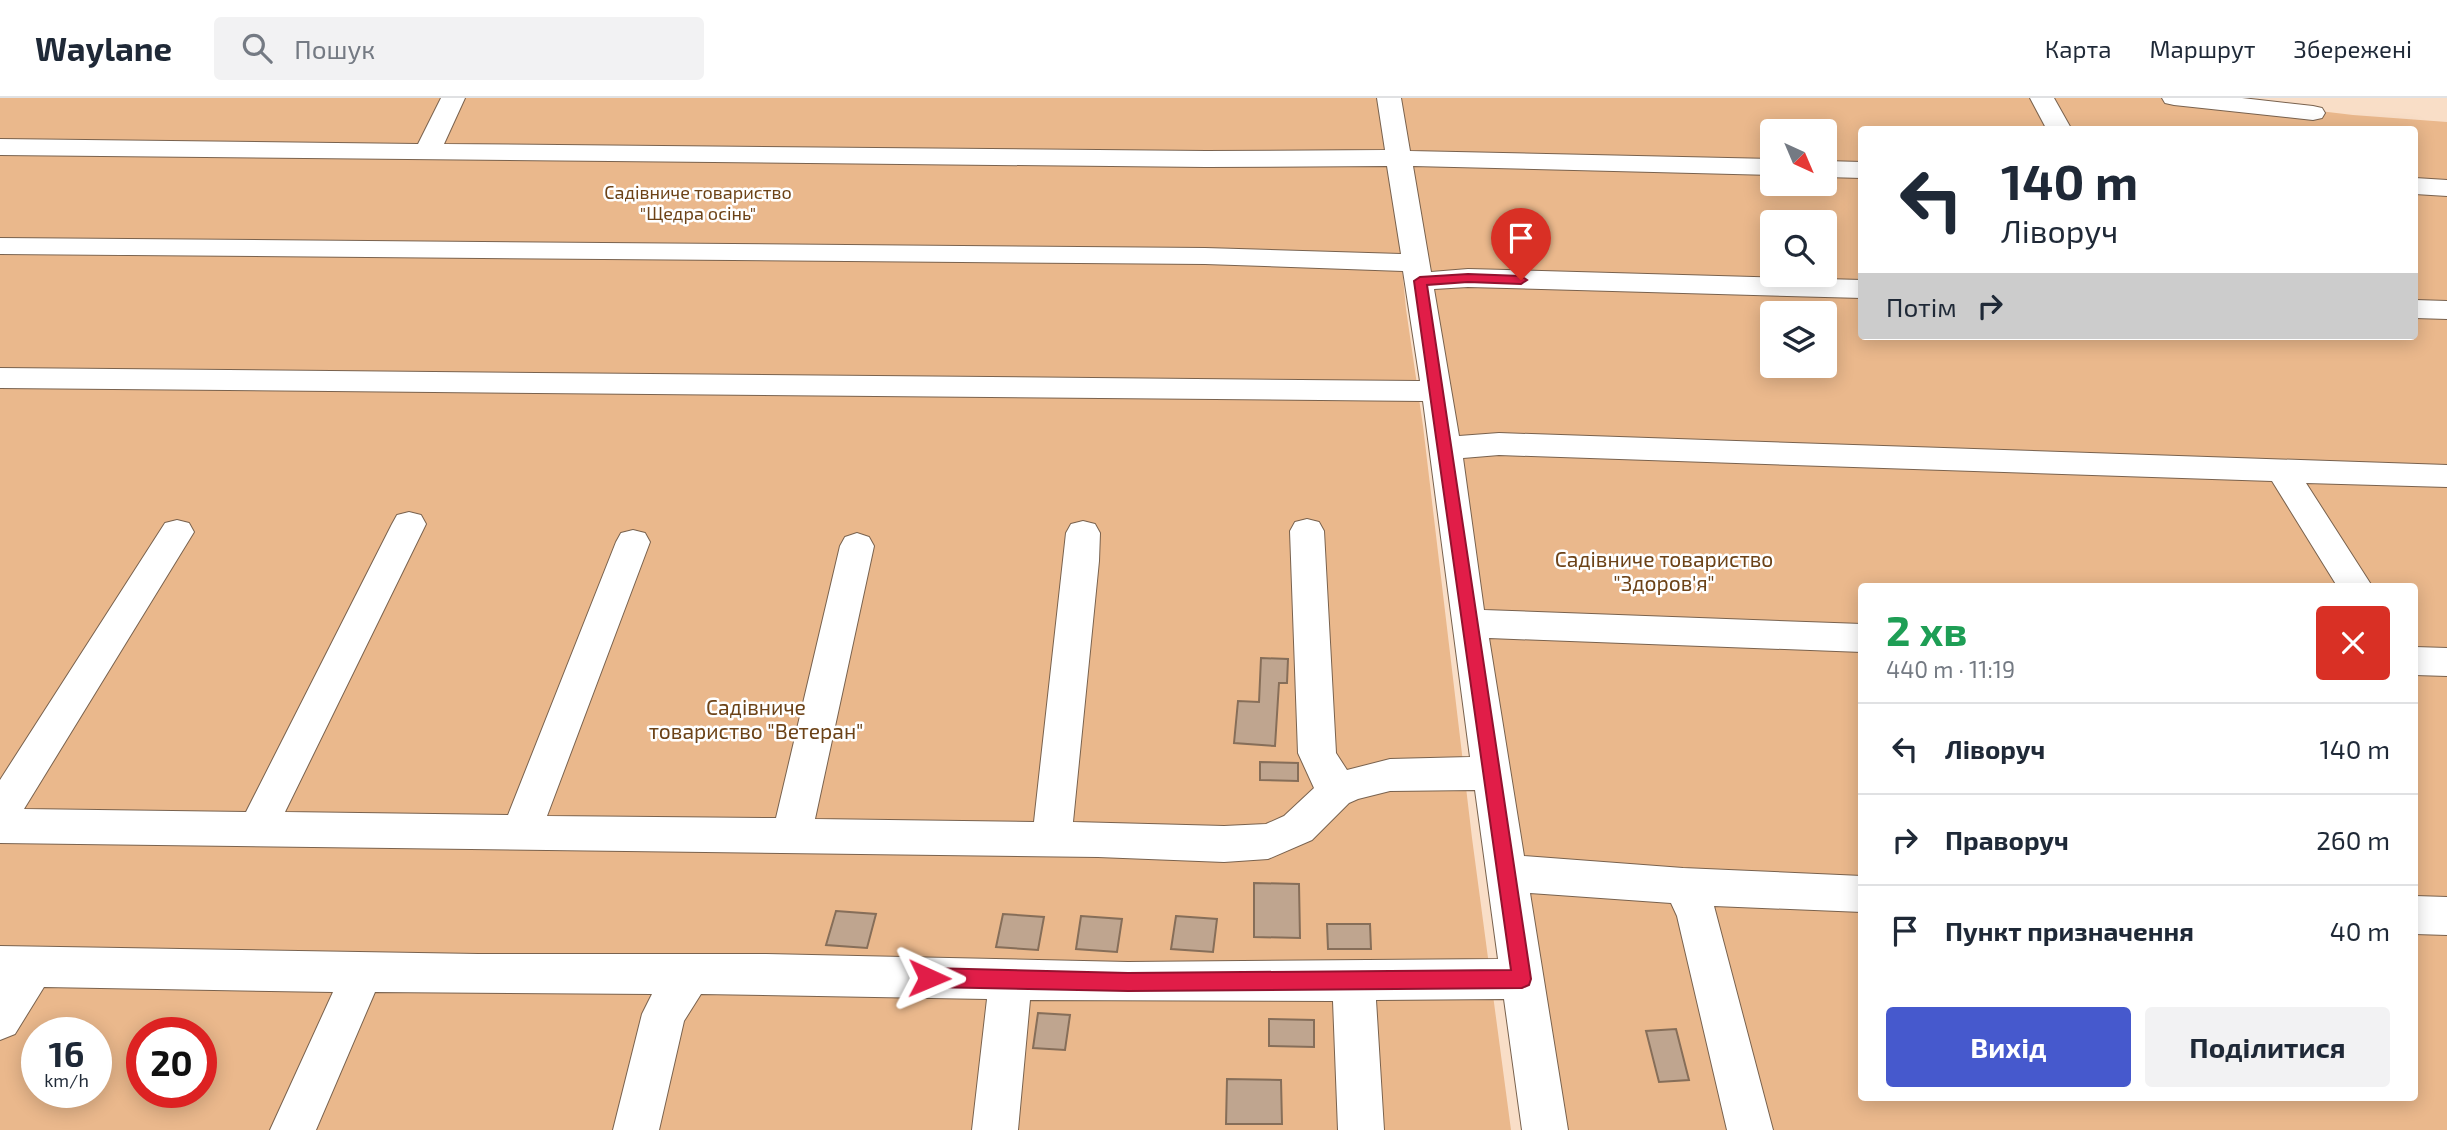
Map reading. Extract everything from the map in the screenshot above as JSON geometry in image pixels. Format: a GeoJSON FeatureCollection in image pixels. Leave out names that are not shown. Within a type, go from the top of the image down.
{"type":"FeatureCollection","features":[{"type":"Feature","properties":{"kind":"street"},"geometry":{"type":"LineString","coordinates":[[427,152],[453,98]]}},
{"type":"Feature","properties":{"kind":"street"},"geometry":{"type":"LineString","coordinates":[[1389,98],[1437,391],[1545,1130]]}},
{"type":"Feature","properties":{"kind":"street"},"geometry":{"type":"LineString","coordinates":[[2042,98],[2058,126]]}},
{"type":"Feature","properties":{"kind":"street"},"geometry":{"type":"LineString","coordinates":[[2174,98],[2313,113]]}},
{"type":"Feature","properties":{"kind":"street"},"geometry":{"type":"LineString","coordinates":[[0,148],[1193,159],[1399,158],[1760,167]]}},
{"type":"Feature","properties":{"kind":"street"},"geometry":{"type":"LineString","coordinates":[[1838,169],[1858,170]]}},
{"type":"Feature","properties":{"kind":"street"},"geometry":{"type":"LineString","coordinates":[[2418,186],[2447,188]]}},
{"type":"Feature","properties":{"kind":"street"},"geometry":{"type":"LineString","coordinates":[[0,246],[1205,256],[1468,278],[1858,289]]}},
{"type":"Feature","properties":{"kind":"street"},"geometry":{"type":"LineString","coordinates":[[2418,309],[2447,310]]}},
{"type":"Feature","properties":{"kind":"street"},"geometry":{"type":"LineString","coordinates":[[0,378],[1437,391]]}},
{"type":"Feature","properties":{"kind":"street"},"geometry":{"type":"LineString","coordinates":[[1445,448],[1499,444],[2447,476]]}},
{"type":"Feature","properties":{"kind":"street"},"geometry":{"type":"LineString","coordinates":[[2281,471],[2353,583]]}},
{"type":"Feature","properties":{"kind":"street"},"geometry":{"type":"LineString","coordinates":[[257,829],[409,524]]}},
{"type":"Feature","properties":{"kind":"street"},"geometry":{"type":"LineString","coordinates":[[1307,531],[1317,753],[1327,776],[1342,789]]}},
{"type":"Feature","properties":{"kind":"street"},"geometry":{"type":"LineString","coordinates":[[0,814],[177,532]]}},
{"type":"Feature","properties":{"kind":"street"},"geometry":{"type":"LineString","coordinates":[[1052,839],[1083,561],[1083,533]]}},
{"type":"Feature","properties":{"kind":"street"},"geometry":{"type":"LineString","coordinates":[[522,832],[634,542]]}},
{"type":"Feature","properties":{"kind":"street"},"geometry":{"type":"LineString","coordinates":[[791,837],[857,546]]}},
{"type":"Feature","properties":{"kind":"street"},"geometry":{"type":"LineString","coordinates":[[1469,623],[1858,638]]}},
{"type":"Feature","properties":{"kind":"street"},"geometry":{"type":"LineString","coordinates":[[2418,661],[2447,662]]}},
{"type":"Feature","properties":{"kind":"street"},"geometry":{"type":"LineString","coordinates":[[0,826],[1052,839],[1224,844],[1268,841],[1298,828],[1342,789],[1390,775],[1492,773]]}},
{"type":"Feature","properties":{"kind":"street"},"geometry":{"type":"LineString","coordinates":[[1506,873],[1683,886],[1858,894]]}},
{"type":"Feature","properties":{"kind":"street"},"geometry":{"type":"LineString","coordinates":[[1683,886],[1697,913],[1750,1130]]}},
{"type":"Feature","properties":{"kind":"street"},"geometry":{"type":"LineString","coordinates":[[2418,915],[2447,916]]}},
{"type":"Feature","properties":{"kind":"street"},"geometry":{"type":"LineString","coordinates":[[0,1019],[16,966],[1128,982],[1522,979]]}},
{"type":"Feature","properties":{"kind":"street"},"geometry":{"type":"LineString","coordinates":[[293,1130],[363,972]]}},
{"type":"Feature","properties":{"kind":"street"},"geometry":{"type":"LineString","coordinates":[[636,1130],[664,1014],[690,974]]}},
{"type":"Feature","properties":{"kind":"street"},"geometry":{"type":"LineString","coordinates":[[995,1130],[1011,979]]}},
{"type":"Feature","properties":{"kind":"street"},"geometry":{"type":"LineString","coordinates":[[1354,981],[1361,1130]]}},
{"type":"Feature","properties":{"kind":"green space","name":"Садівниче товариство \"Ветеран\""},"geometry":{"type":"Polygon","coordinates":[[[0,98],[1386,98],[1406,309],[1511,1130],[0,1130],[0,98]]]}},
{"type":"Feature","properties":{"kind":"green space","name":"Садівниче товариство \"Здоров'я\""},"geometry":{"type":"Polygon","coordinates":[[[1393,98],[2212,98],[2353,115],[2447,122],[2447,1130],[1556,1130],[1393,98]]]}},
{"type":"Feature","properties":{"kind":"building"},"geometry":{"type":"Polygon","coordinates":[[[1261,658],[1288,659],[1287,683],[1279,683],[1275,746],[1234,743],[1238,701],[1259,702],[1261,658]]]}},
{"type":"Feature","properties":{"kind":"building"},"geometry":{"type":"Polygon","coordinates":[[[1260,762],[1298,763],[1298,781],[1260,780],[1260,762]]]}},
{"type":"Feature","properties":{"kind":"building"},"geometry":{"type":"Polygon","coordinates":[[[1254,883],[1299,884],[1300,938],[1254,937],[1254,883]]]}},
{"type":"Feature","properties":{"kind":"building"},"geometry":{"type":"Polygon","coordinates":[[[836,911],[876,914],[867,948],[826,945],[836,911]]]}},
{"type":"Feature","properties":{"kind":"building"},"geometry":{"type":"Polygon","coordinates":[[[1003,914],[1044,917],[1038,950],[996,947],[1003,914]]]}},
{"type":"Feature","properties":{"kind":"building"},"geometry":{"type":"Polygon","coordinates":[[[1081,916],[1122,919],[1117,952],[1076,949],[1081,916]]]}},
{"type":"Feature","properties":{"kind":"building"},"geometry":{"type":"Polygon","coordinates":[[[1176,916],[1217,919],[1213,952],[1171,949],[1176,916]]]}},
{"type":"Feature","properties":{"kind":"building"},"geometry":{"type":"Polygon","coordinates":[[[1327,924],[1370,924],[1371,949],[1328,949],[1327,924]]]}},
{"type":"Feature","properties":{"kind":"building"},"geometry":{"type":"Polygon","coordinates":[[[1038,1013],[1070,1015],[1065,1050],[1033,1048],[1038,1013]]]}},
{"type":"Feature","properties":{"kind":"building"},"geometry":{"type":"Polygon","coordinates":[[[1269,1019],[1314,1020],[1314,1047],[1269,1046],[1269,1019]]]}},
{"type":"Feature","properties":{"kind":"building"},"geometry":{"type":"Polygon","coordinates":[[[1676,1029],[1689,1080],[1659,1082],[1646,1031],[1676,1029]]]}},
{"type":"Feature","properties":{"kind":"building"},"geometry":{"type":"Polygon","coordinates":[[[1227,1079],[1281,1080],[1282,1124],[1226,1124],[1227,1079]]]}},
{"type":"Feature","properties":{"kind":"route"},"geometry":{"type":"LineString","coordinates":[[929,978],[1128,982],[1522,979],[1420,281],[1468,278],[1521,280]]}},
{"type":"Feature","properties":{"kind":"park label","name":"Садівниче товариство \"Щедра осінь\""},"geometry":{"type":"Point","coordinates":[698,203]}}]}
